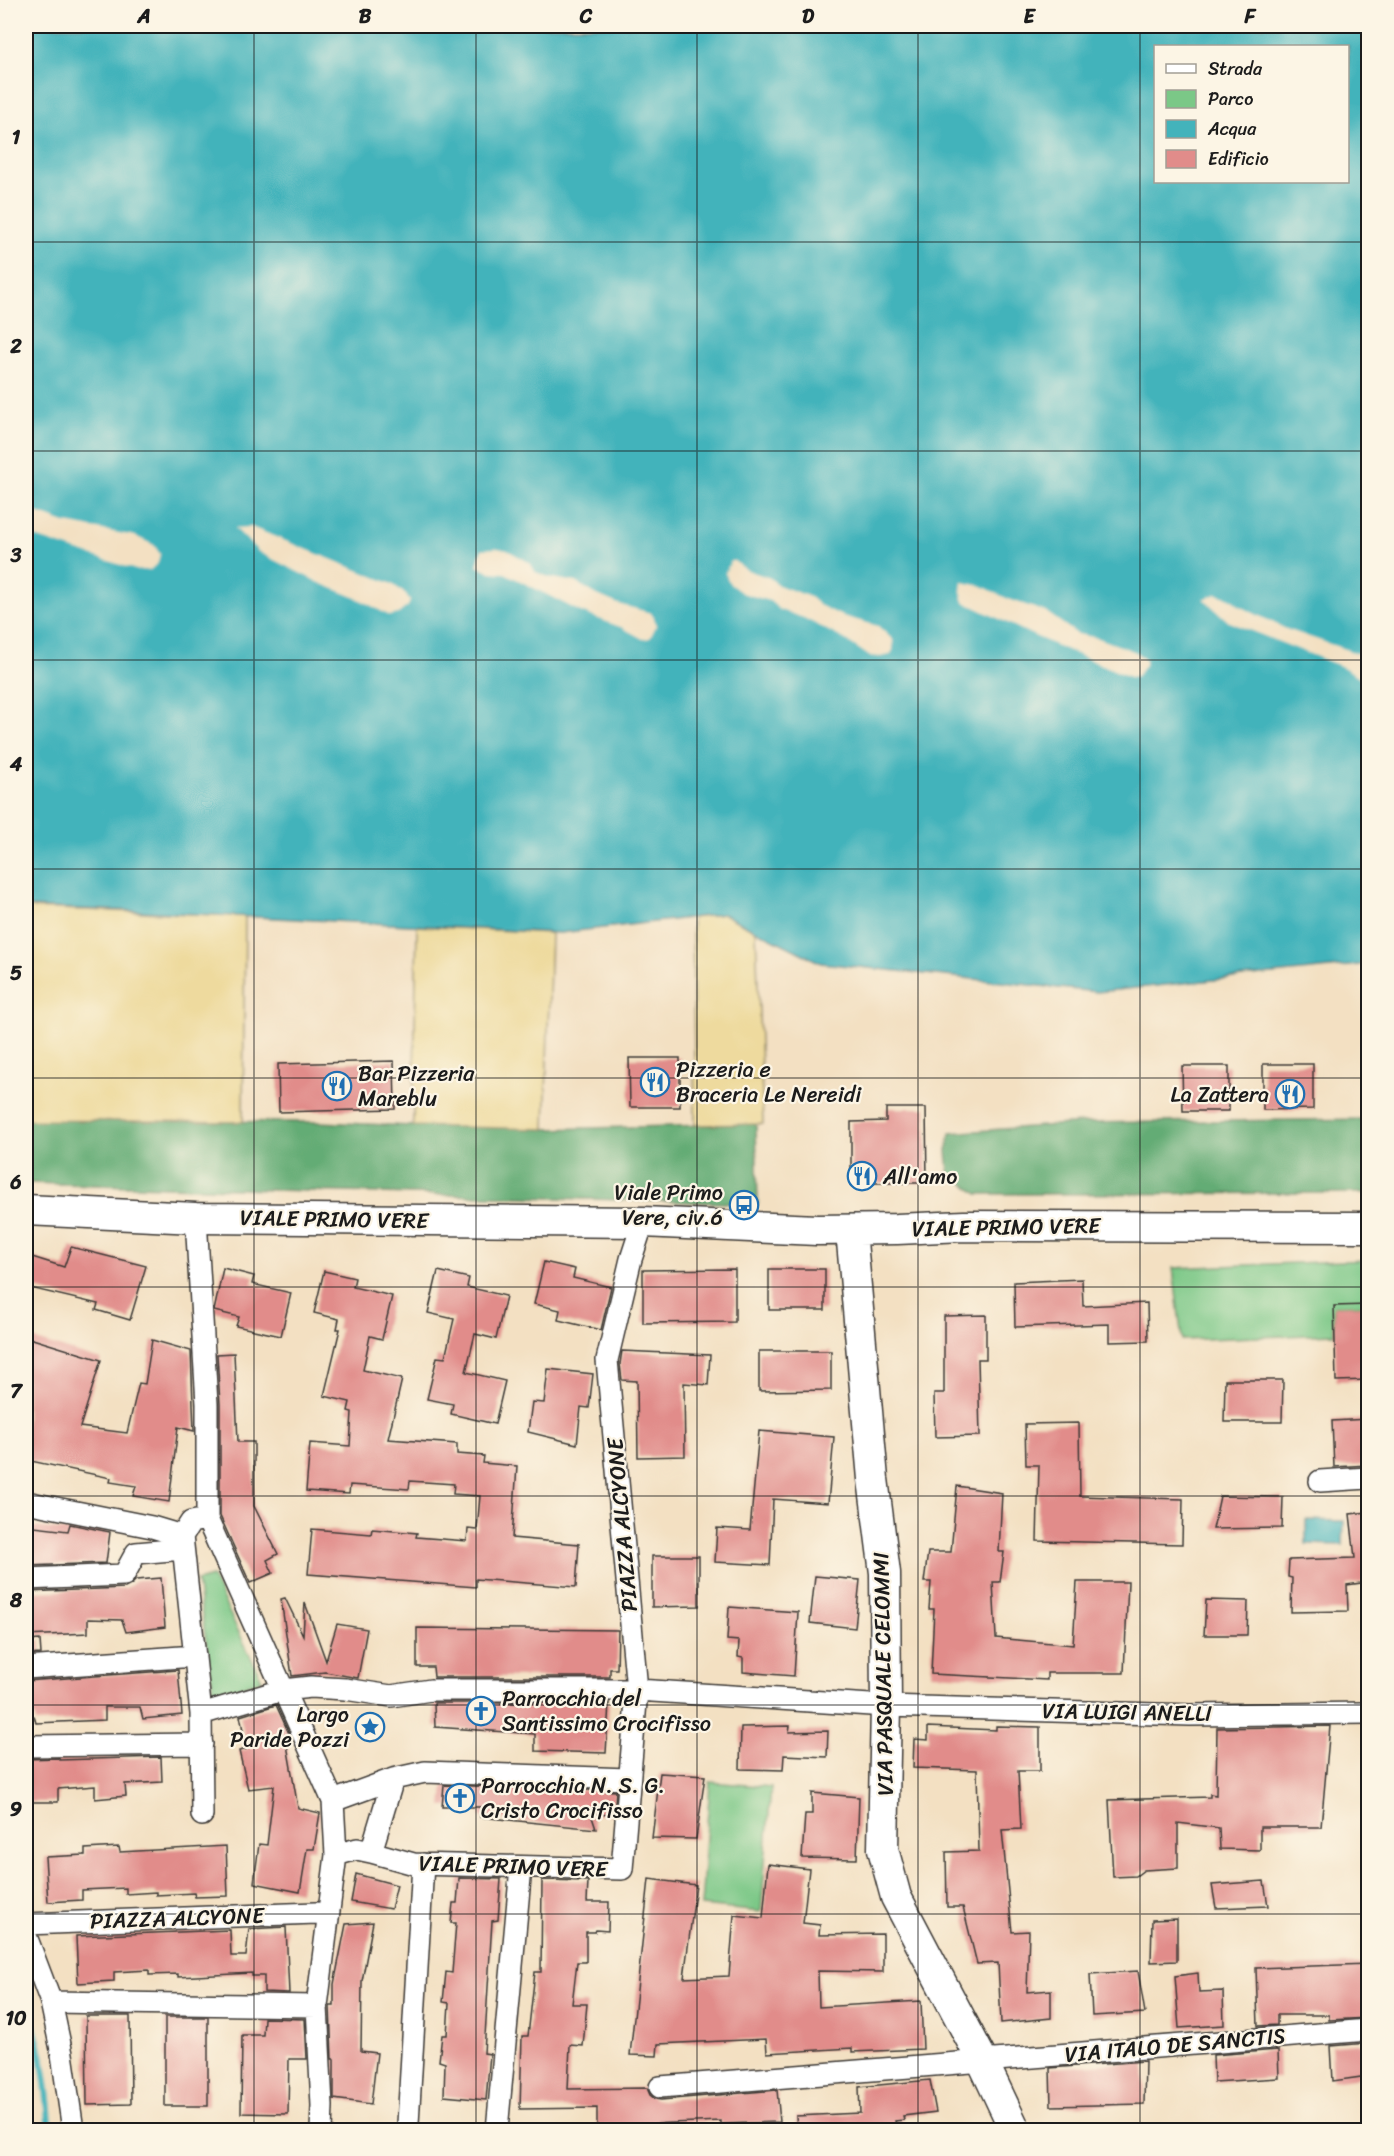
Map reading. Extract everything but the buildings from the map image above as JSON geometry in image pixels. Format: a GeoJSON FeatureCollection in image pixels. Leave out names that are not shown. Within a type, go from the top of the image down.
{"type":"FeatureCollection","features":[{"type":"Feature","properties":{"kind":"street","name":"VIALE PRIMO VERE"},"geometry":{"type":"LineString","coordinates":[[26,1210],[196,1218],[643,1222],[776,1229],[851,1230],[964,1226],[1368,1227]]}},
{"type":"Feature","properties":{"kind":"street"},"geometry":{"type":"LineString","coordinates":[[196,1218],[207,1404],[207,1519],[333,1801],[336,1855],[317,2006],[321,2130]]}},
{"type":"Feature","properties":{"kind":"street","name":"PIAZZA ALCYONE"},"geometry":{"type":"LineString","coordinates":[[637,1690],[607,1360],[631,1259],[643,1222]]}},
{"type":"Feature","properties":{"kind":"street","name":"VIA PASQUALE CELOMMI"},"geometry":{"type":"LineString","coordinates":[[851,1230],[873,1479],[885,1573],[886,1706],[883,1849],[896,1897],[982,2060],[1015,2130]]}},
{"type":"Feature","properties":{"kind":"street"},"geometry":{"type":"LineString","coordinates":[[1320,1481],[1368,1478]]}},
{"type":"Feature","properties":{"kind":"street"},"geometry":{"type":"LineString","coordinates":[[26,1502],[152,1527],[182,1543]]}},
{"type":"Feature","properties":{"kind":"street"},"geometry":{"type":"LineString","coordinates":[[202,1815],[201,1714],[182,1543],[191,1522],[207,1519]]}},
{"type":"Feature","properties":{"kind":"street"},"geometry":{"type":"LineString","coordinates":[[26,1579],[124,1575],[136,1553],[182,1543]]}},
{"type":"Feature","properties":{"kind":"street"},"geometry":{"type":"LineString","coordinates":[[26,1668],[195,1656]]}},
{"type":"Feature","properties":{"kind":"street"},"geometry":{"type":"LineString","coordinates":[[201,1714],[284,1690],[311,1687],[345,1689],[391,1696],[431,1690],[637,1690],[886,1706]]}},
{"type":"Feature","properties":{"kind":"street","name":"VIALE PRIMO VERE"},"geometry":{"type":"LineString","coordinates":[[371,1852],[414,1864],[622,1869],[637,1690]]}},
{"type":"Feature","properties":{"kind":"street","name":"VIA LUIGI ANELLI"},"geometry":{"type":"LineString","coordinates":[[886,1706],[1190,1715],[1368,1713]]}},
{"type":"Feature","properties":{"kind":"street"},"geometry":{"type":"LineString","coordinates":[[26,1746],[202,1744]]}},
{"type":"Feature","properties":{"kind":"street"},"geometry":{"type":"LineString","coordinates":[[333,1801],[393,1779],[425,1772],[628,1779]]}},
{"type":"Feature","properties":{"kind":"street"},"geometry":{"type":"LineString","coordinates":[[336,1855],[357,1849],[371,1852],[393,1779]]}},
{"type":"Feature","properties":{"kind":"street"},"geometry":{"type":"LineString","coordinates":[[408,2124],[423,1864]]}},
{"type":"Feature","properties":{"kind":"street"},"geometry":{"type":"LineString","coordinates":[[497,2130],[521,1867]]}},
{"type":"Feature","properties":{"kind":"street","name":"PIAZZA ALCYONE"},"geometry":{"type":"LineString","coordinates":[[26,1924],[328,1914]]}},
{"type":"Feature","properties":{"kind":"street"},"geometry":{"type":"LineString","coordinates":[[26,1936],[51,2002],[62,2054],[73,2130]]}},
{"type":"Feature","properties":{"kind":"street"},"geometry":{"type":"LineString","coordinates":[[51,2002],[317,2006]]}},
{"type":"Feature","properties":{"kind":"street","name":"VIA ITALO DE SANCTIS"},"geometry":{"type":"LineString","coordinates":[[982,2060],[1368,2030]]}},
{"type":"Feature","properties":{"kind":"street"},"geometry":{"type":"LineString","coordinates":[[660,2087],[982,2060]]}},
{"type":"Feature","properties":{"kind":"green space"},"geometry":{"type":"Polygon","coordinates":[[[1368,1119],[1368,1193],[978,1194],[949,1173],[947,1151],[950,1133],[1082,1123],[1368,1119]]]}},
{"type":"Feature","properties":{"kind":"green space"},"geometry":{"type":"Polygon","coordinates":[[[26,1120],[320,1122],[545,1129],[756,1124],[758,1204],[26,1183],[26,1120]]]}},
{"type":"Feature","properties":{"kind":"green space"},"geometry":{"type":"Polygon","coordinates":[[[1368,1260],[1368,1305],[1334,1306],[1334,1334],[1182,1340],[1173,1268],[1368,1260]]]}},
{"type":"Feature","properties":{"kind":"green space"},"geometry":{"type":"Polygon","coordinates":[[[212,1577],[262,1680],[214,1695],[197,1581],[212,1577]]]}},
{"type":"Feature","properties":{"kind":"green space"},"geometry":{"type":"Polygon","coordinates":[[[710,1782],[771,1787],[761,1912],[701,1906],[710,1782]]]}},
{"type":"Feature","properties":{"kind":"sand"},"geometry":{"type":"Polygon","coordinates":[[[26,908],[245,916],[243,1122],[26,1120],[26,908]]]}},
{"type":"Feature","properties":{"kind":"sand"},"geometry":{"type":"Polygon","coordinates":[[[723,914],[756,931],[763,1124],[695,1125],[692,918],[723,914]]]}},
{"type":"Feature","properties":{"kind":"sand"},"geometry":{"type":"Polygon","coordinates":[[[417,926],[551,933],[545,1129],[413,1126],[417,926]]]}},
{"type":"Feature","properties":{"kind":"water"},"geometry":{"type":"Polygon","coordinates":[[[26,26],[1368,26],[1368,964],[1097,992],[821,963],[723,914],[560,933],[26,907],[26,26]]]}},
{"type":"Feature","properties":{"kind":"water"},"geometry":{"type":"Polygon","coordinates":[[[1306,1520],[1344,1521],[1343,1545],[1306,1544],[1306,1520]]]}},
{"type":"Feature","properties":{"kind":"pier"},"geometry":{"type":"Polygon","coordinates":[[[26,509],[65,523],[135,536],[154,545],[160,554],[158,563],[150,570],[136,570],[26,534],[26,509]]]}},
{"type":"Feature","properties":{"kind":"pier"},"geometry":{"type":"Polygon","coordinates":[[[251,527],[392,584],[406,594],[410,601],[408,606],[398,614],[390,616],[359,599],[274,560],[259,552],[235,528],[251,527]]]}},
{"type":"Feature","properties":{"kind":"pier"},"geometry":{"type":"Polygon","coordinates":[[[482,549],[507,550],[530,563],[535,572],[551,578],[575,582],[618,604],[651,613],[656,626],[650,638],[643,639],[623,628],[581,612],[505,573],[491,572],[477,566],[482,549]]]}},
{"type":"Feature","properties":{"kind":"pier"},"geometry":{"type":"Polygon","coordinates":[[[731,561],[747,570],[770,578],[778,585],[810,597],[819,605],[842,616],[878,626],[893,640],[893,650],[890,655],[869,656],[846,640],[804,618],[780,610],[770,601],[742,593],[730,584],[725,573],[731,561]]]}},
{"type":"Feature","properties":{"kind":"pier"},"geometry":{"type":"Polygon","coordinates":[[[962,582],[982,586],[1008,599],[1046,612],[1077,634],[1098,638],[1136,652],[1145,660],[1145,665],[1137,676],[1130,677],[1037,637],[964,602],[961,591],[962,582]]]}},
{"type":"Feature","properties":{"kind":"pier"},"geometry":{"type":"Polygon","coordinates":[[[1216,594],[1230,598],[1241,607],[1286,629],[1368,657],[1368,682],[1343,667],[1229,622],[1204,599],[1216,594]]]}},
{"type":"Feature","properties":{"kind":"waterway"},"geometry":{"type":"LineString","coordinates":[[26,2007],[43,2068],[50,2130]]}},
{"type":"Feature","properties":{"kind":"place","name":"Pizzeria e Braceria Le Nereidi"},"geometry":{"type":"Point","coordinates":[655,1082]}},
{"type":"Feature","properties":{"kind":"place","name":"Bar Pizzeria Mareblu"},"geometry":{"type":"Point","coordinates":[337,1086]}},
{"type":"Feature","properties":{"kind":"place","name":"La Zattera"},"geometry":{"type":"Point","coordinates":[1290,1094]}},
{"type":"Feature","properties":{"kind":"place","name":"All'amo"},"geometry":{"type":"Point","coordinates":[862,1176]}},
{"type":"Feature","properties":{"kind":"place","name":"Viale Primo Vere, civ.6"},"geometry":{"type":"Point","coordinates":[744,1205]}},
{"type":"Feature","properties":{"kind":"place","name":"Parrocchia del Santissimo Crocifisso"},"geometry":{"type":"Point","coordinates":[481,1711]}},
{"type":"Feature","properties":{"kind":"place","name":"Largo Paride Pozzi"},"geometry":{"type":"Point","coordinates":[370,1727]}},
{"type":"Feature","properties":{"kind":"place","name":"Parrocchia N. S. G. Cristo Crocifisso"},"geometry":{"type":"Point","coordinates":[460,1798]}}]}
